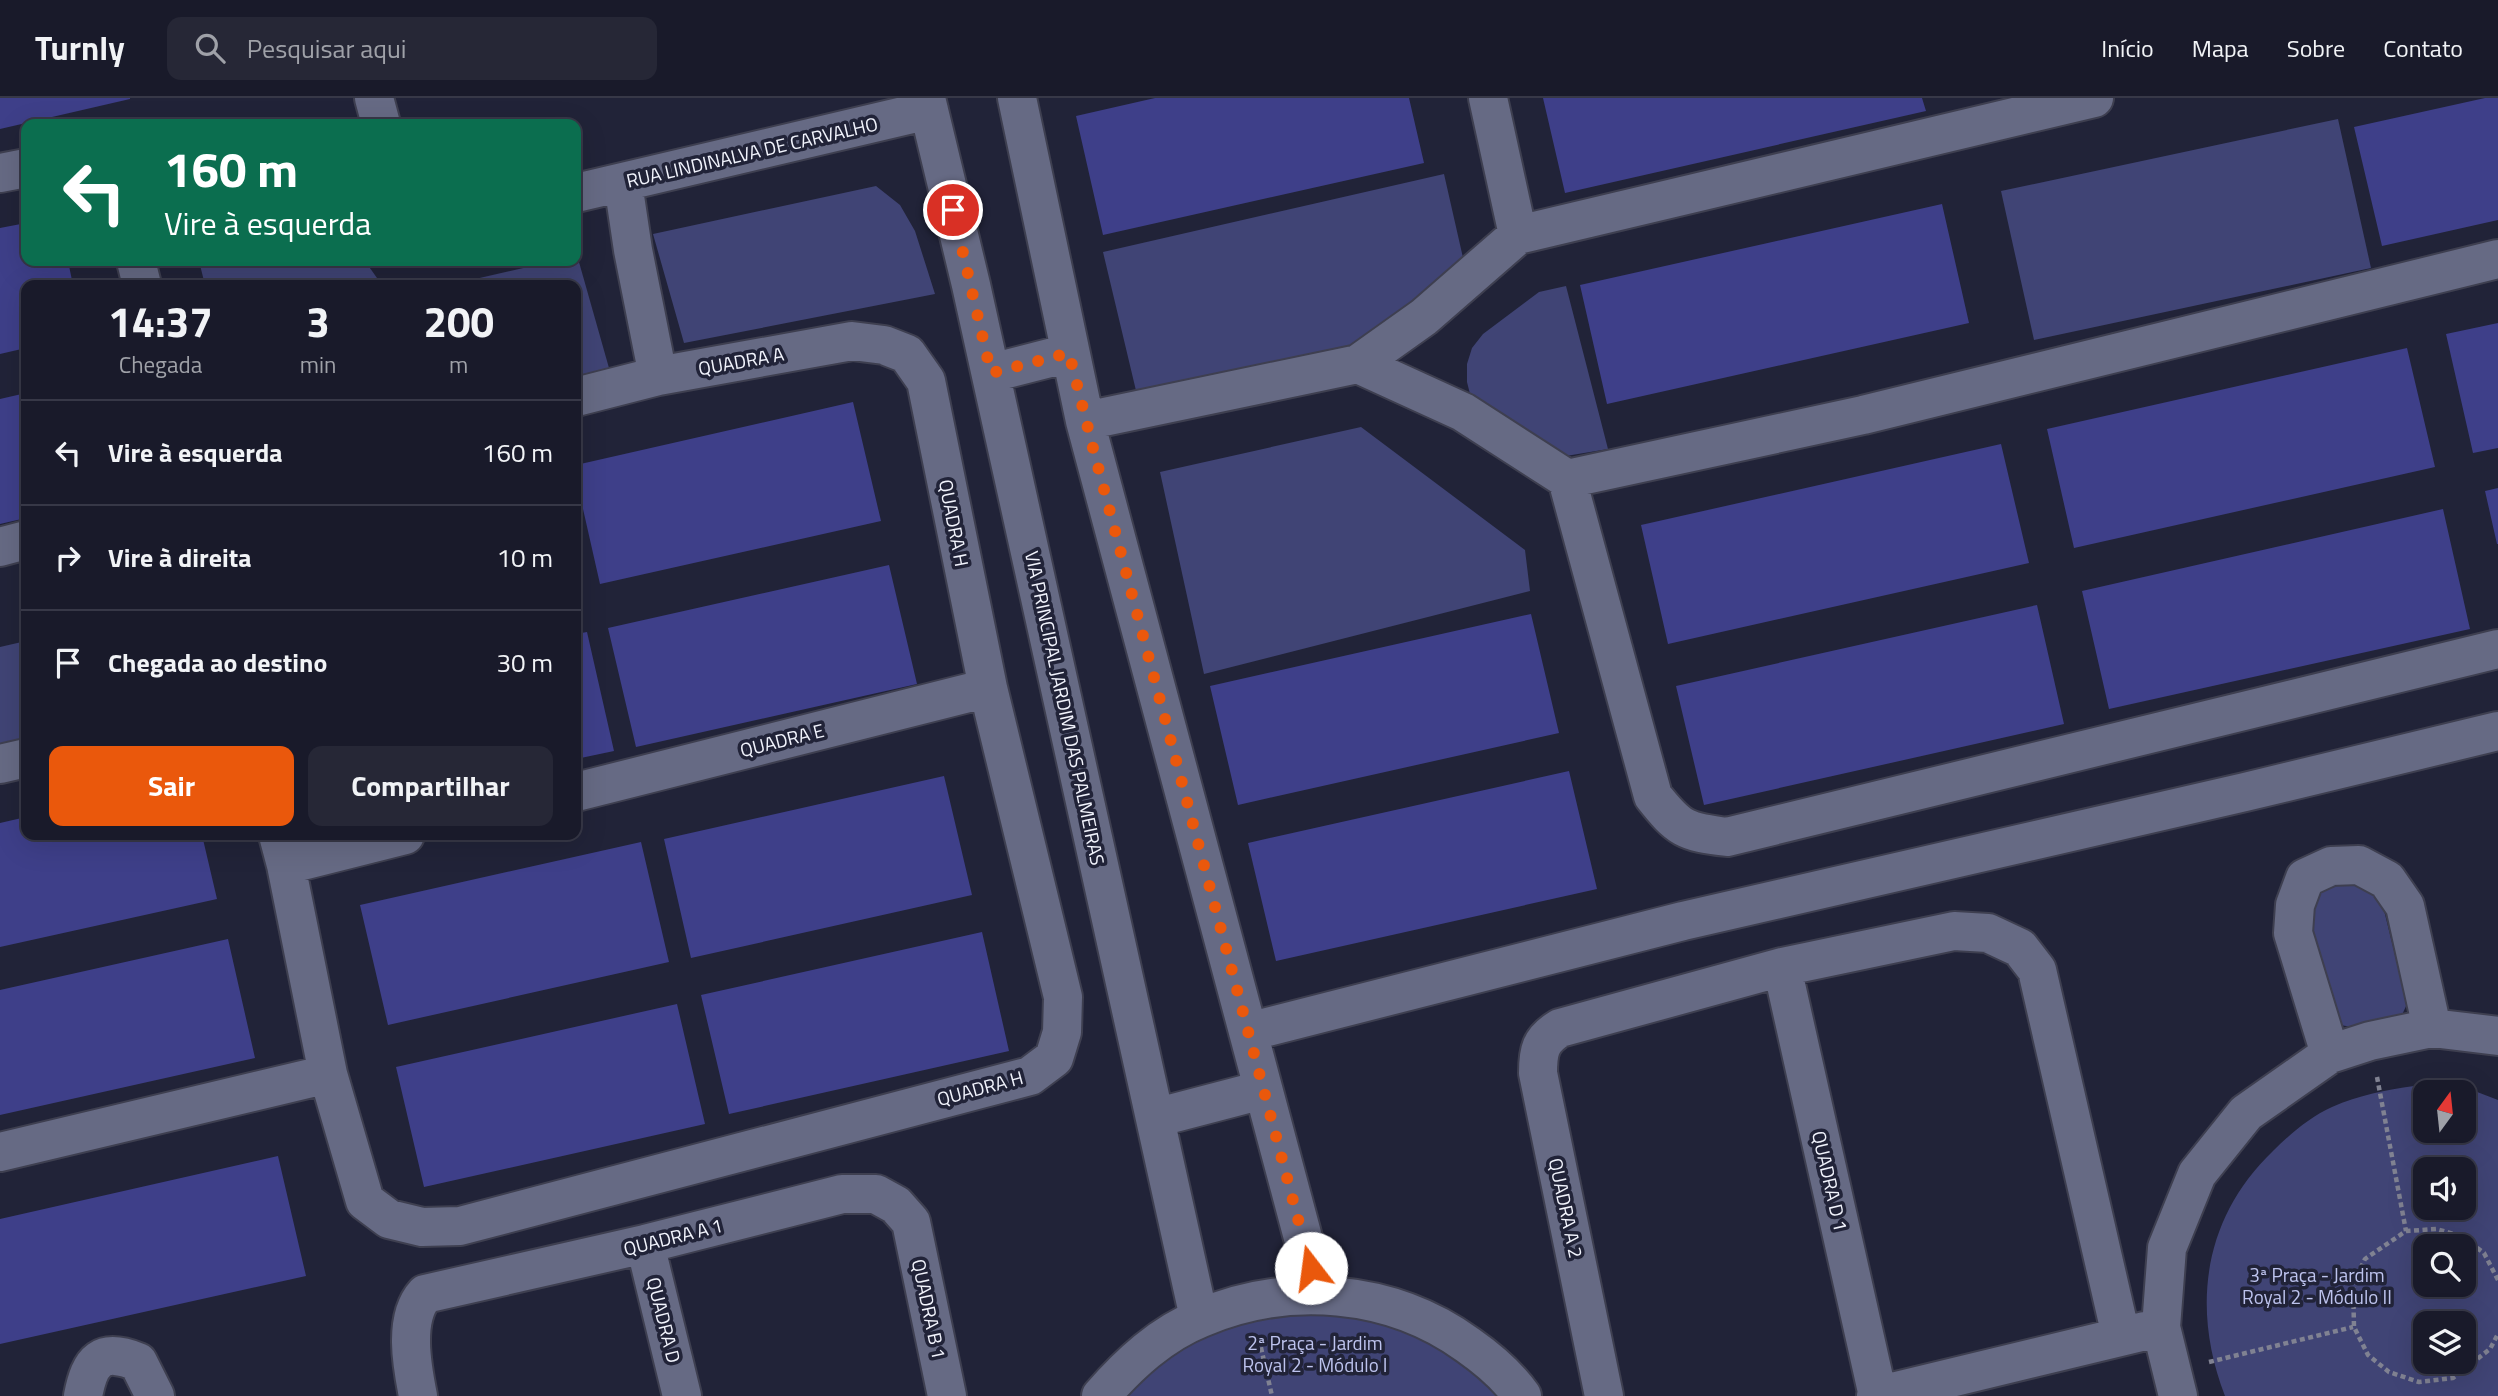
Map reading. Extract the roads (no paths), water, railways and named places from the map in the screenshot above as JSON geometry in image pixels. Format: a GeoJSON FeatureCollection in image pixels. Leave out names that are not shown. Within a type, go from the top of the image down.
{"type":"FeatureCollection","features":[{"type":"Feature","properties":{"kind":"street"},"geometry":{"type":"LineString","coordinates":[[374,98],[380,119]]}},
{"type":"Feature","properties":{"kind":"street"},"geometry":{"type":"LineString","coordinates":[[1017,98],[1069,353],[1086,421],[1318,1294]]}},
{"type":"Feature","properties":{"kind":"street"},"geometry":{"type":"LineString","coordinates":[[1488,98],[1518,234]]}},
{"type":"Feature","properties":{"kind":"street"},"geometry":{"type":"LineString","coordinates":[[1086,421],[1358,364],[1424,317],[1518,234],[2094,98]]}},
{"type":"Feature","properties":{"kind":"street","name":"RUA LINDINALVA DE CARVALHO"},"geometry":{"type":"LineString","coordinates":[[581,192],[927,104]]}},
{"type":"Feature","properties":{"kind":"street","name":"VIA PRINCIPAL JARDIM DAS PALMEIRAS"},"geometry":{"type":"LineString","coordinates":[[927,104],[991,373],[1199,1318]]}},
{"type":"Feature","properties":{"kind":"street"},"geometry":{"type":"LineString","coordinates":[[0,173],[21,169]]}},
{"type":"Feature","properties":{"kind":"street"},"geometry":{"type":"LineString","coordinates":[[623,183],[633,250],[658,376]]}},
{"type":"Feature","properties":{"kind":"street"},"geometry":{"type":"LineString","coordinates":[[1567,479],[1863,415],[2498,259]]}},
{"type":"Feature","properties":{"kind":"street","name":"QUADRA A"},"geometry":{"type":"LineString","coordinates":[[581,396],[658,376],[852,341],[884,345],[907,354]]}},
{"type":"Feature","properties":{"kind":"street"},"geometry":{"type":"LineString","coordinates":[[991,373],[1069,353]]}},
{"type":"Feature","properties":{"kind":"street","name":"QUADRA H"},"geometry":{"type":"LineString","coordinates":[[328,1074],[365,1201],[389,1219],[422,1227],[460,1226],[1030,1076],[1054,1058],[1062,1032],[1063,997],[988,688],[926,381],[907,354]]}},
{"type":"Feature","properties":{"kind":"street"},"geometry":{"type":"LineString","coordinates":[[1358,364],[1463,412],[1567,479],[1653,796],[1673,821],[1697,833],[1727,837],[2498,649]]}},
{"type":"Feature","properties":{"kind":"street"},"geometry":{"type":"LineString","coordinates":[[0,547],[21,541]]}},
{"type":"Feature","properties":{"kind":"street","name":"QUADRA E"},"geometry":{"type":"LineString","coordinates":[[581,791],[988,688]]}},
{"type":"Feature","properties":{"kind":"street"},"geometry":{"type":"LineString","coordinates":[[1248,1032],[1683,921],[2498,731]]}},
{"type":"Feature","properties":{"kind":"street"},"geometry":{"type":"LineString","coordinates":[[0,764],[21,759]]}},
{"type":"Feature","properties":{"kind":"street"},"geometry":{"type":"LineString","coordinates":[[0,1152],[328,1074],[282,850],[364,840]]}},
{"type":"Feature","properties":{"kind":"street"},"geometry":{"type":"LineString","coordinates":[[2330,1054],[2293,933],[2295,905],[2305,878],[2331,866],[2359,865],[2387,880],[2404,906],[2432,1028]]}},
{"type":"Feature","properties":{"kind":"street"},"geometry":{"type":"LineString","coordinates":[[1782,967],[1954,931],[1988,933],[2020,948],[2037,970],[2121,1336]]}},
{"type":"Feature","properties":{"kind":"street","name":"QUADRA A 2"},"geometry":{"type":"LineString","coordinates":[[1604,1396],[1538,1073],[1538,1050],[1546,1036],[1560,1028],[1782,967]]}},
{"type":"Feature","properties":{"kind":"street","name":"QUADRA D 1"},"geometry":{"type":"LineString","coordinates":[[1782,967],[1877,1396]]}},
{"type":"Feature","properties":{"kind":"street"},"geometry":{"type":"LineString","coordinates":[[2174,1389],[2161,1327],[2167,1248],[2197,1174],[2246,1113],[2330,1054],[2370,1041],[2432,1028],[2498,1036]]}},
{"type":"Feature","properties":{"kind":"street"},"geometry":{"type":"LineString","coordinates":[[1155,1118],[1262,1090]]}},
{"type":"Feature","properties":{"kind":"street","name":"QUADRA A 1"},"geometry":{"type":"LineString","coordinates":[[418,1396],[412,1336],[415,1309],[425,1294],[645,1244],[842,1194],[876,1194],[896,1205],[911,1223]]}},
{"type":"Feature","properties":{"kind":"street","name":"QUADRA B 1"},"geometry":{"type":"LineString","coordinates":[[911,1223],[947,1396]]}},
{"type":"Feature","properties":{"kind":"street","name":"QUADRA D"},"geometry":{"type":"LineString","coordinates":[[645,1244],[682,1396]]}},
{"type":"Feature","properties":{"kind":"street"},"geometry":{"type":"LineString","coordinates":[[1101,1396],[1130,1365],[1163,1339],[1199,1318],[1250,1301],[1318,1294],[1364,1299],[1409,1312],[1450,1332],[1487,1359],[1522,1396]]}},
{"type":"Feature","properties":{"kind":"street"},"geometry":{"type":"LineString","coordinates":[[1877,1396],[2161,1327]]}},
{"type":"Feature","properties":{"kind":"street"},"geometry":{"type":"LineString","coordinates":[[83,1396],[89,1372],[99,1359],[118,1354],[138,1362],[155,1396]]}},
{"type":"Feature","properties":{"kind":"park label","name":"3ª Praça - Jardim Royal 2 - Módulo II"},"geometry":{"type":"Point","coordinates":[2317,1286]}},
{"type":"Feature","properties":{"kind":"park label","name":"2ª Praça - Jardim Royal 2 - Módulo I"},"geometry":{"type":"Point","coordinates":[1315,1354]}}]}
